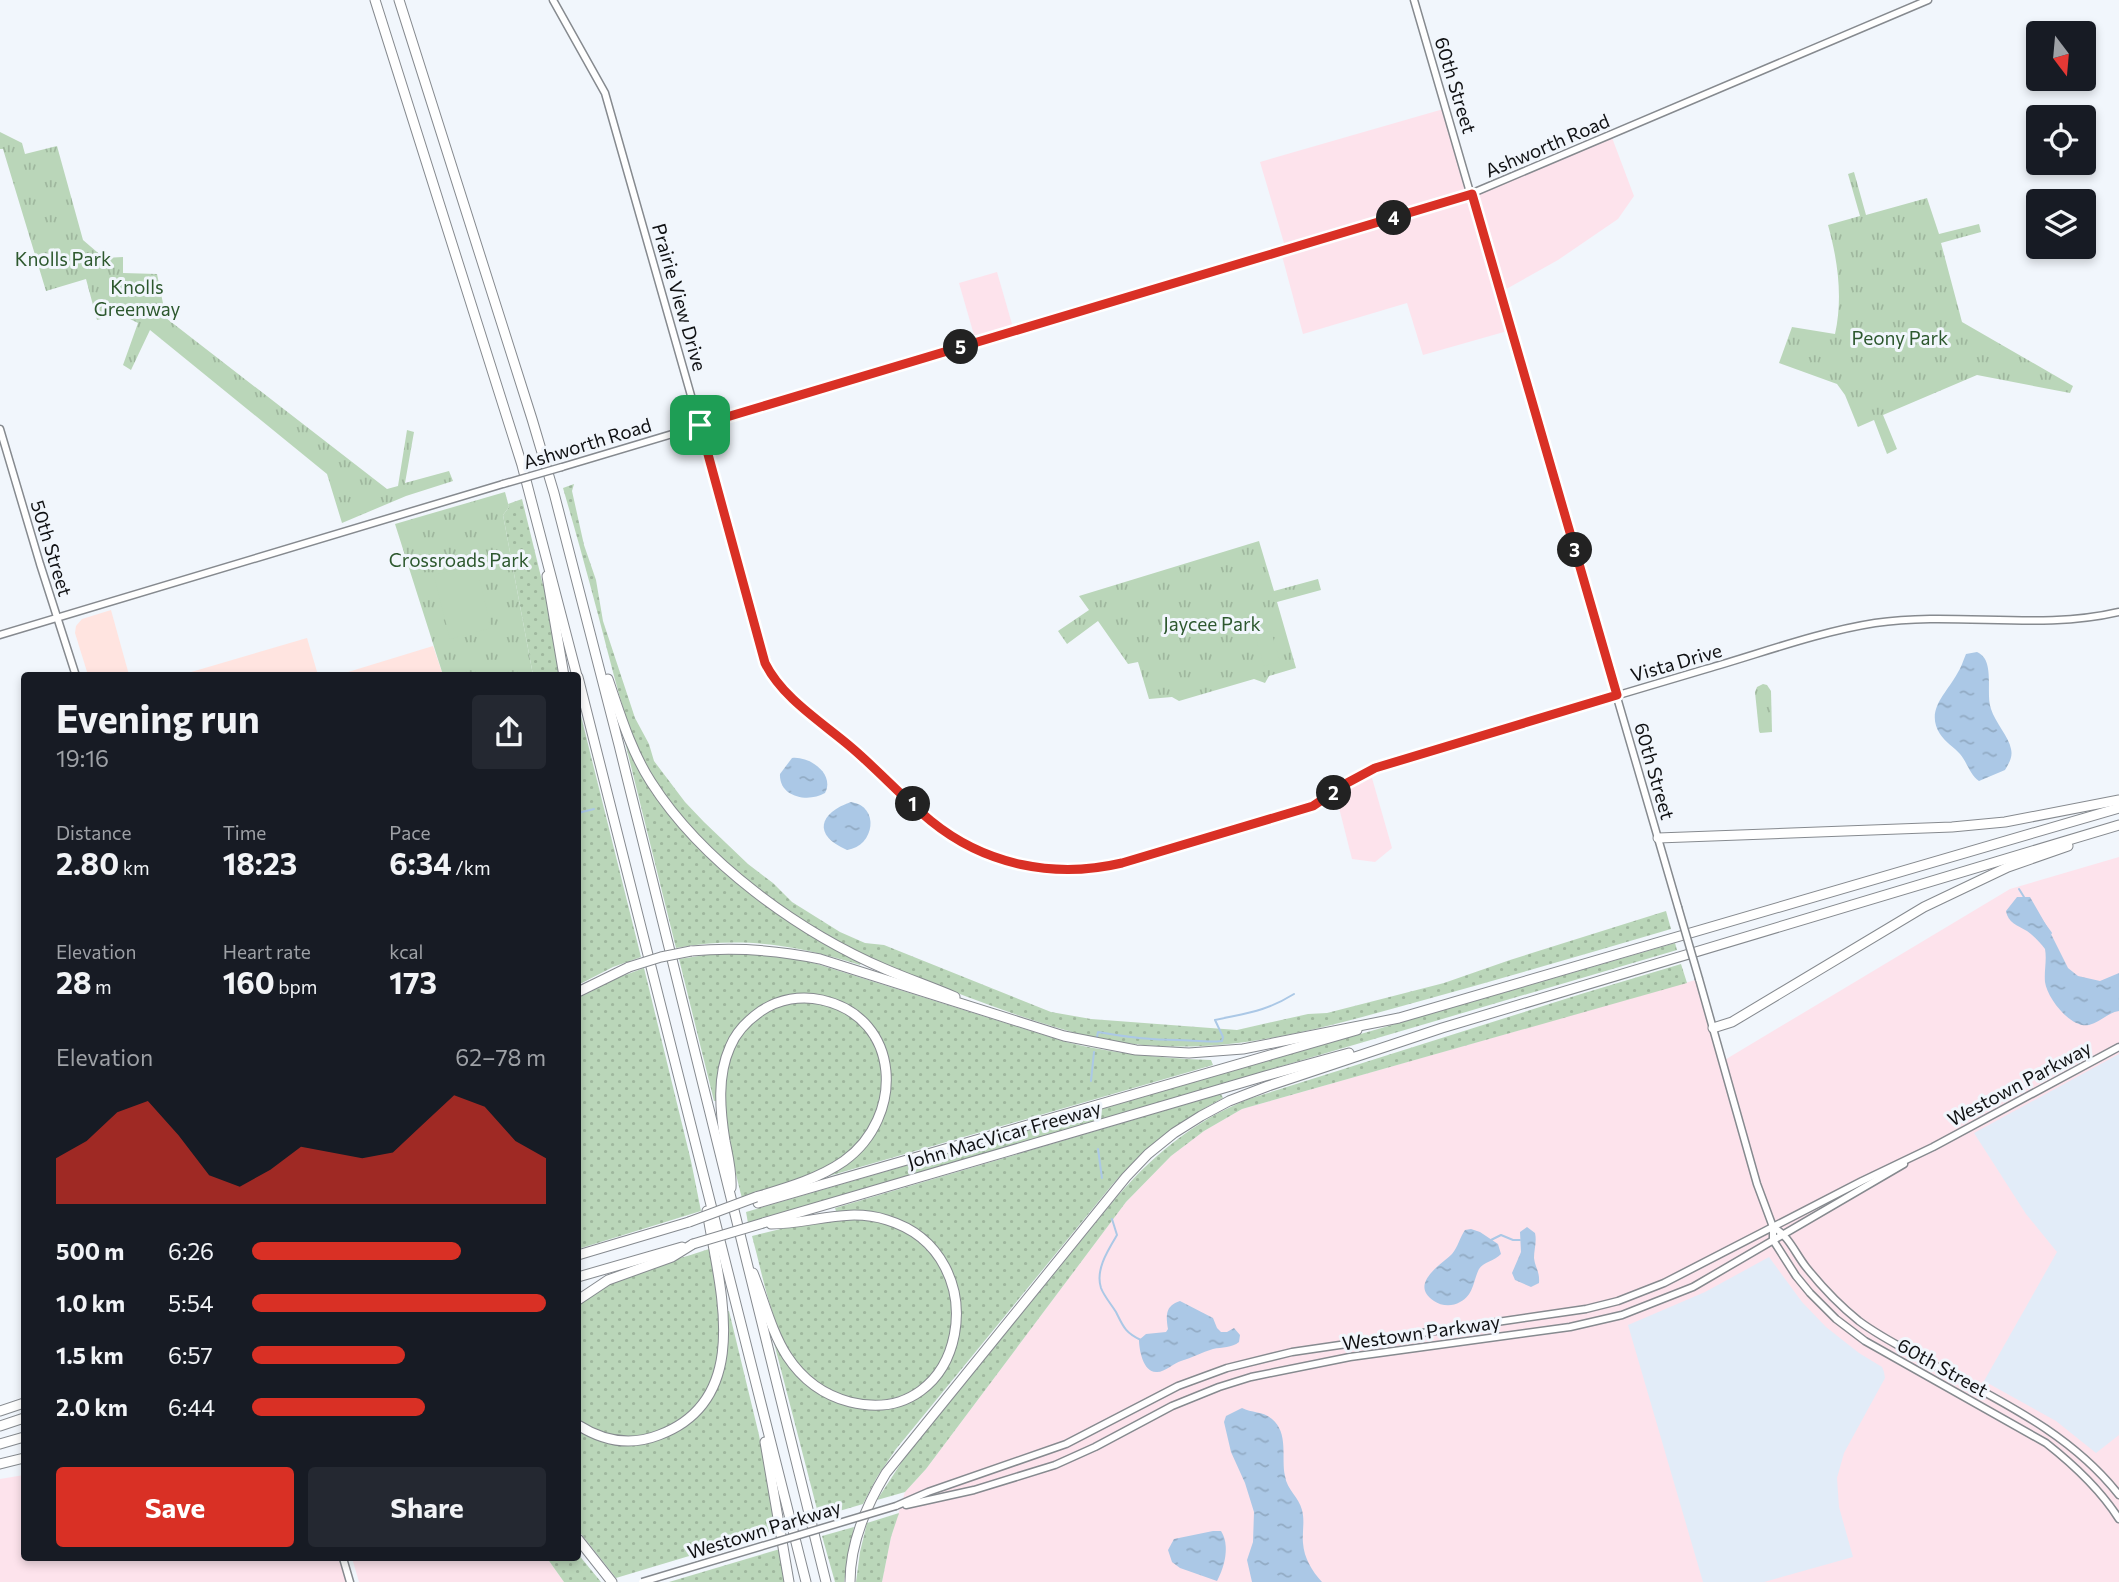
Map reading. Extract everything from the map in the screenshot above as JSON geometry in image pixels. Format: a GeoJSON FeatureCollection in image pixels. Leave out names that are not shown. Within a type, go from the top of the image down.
{"type":"FeatureCollection","features":[{"type":"Feature","properties":{"kind":"highway"},"geometry":{"type":"LineString","coordinates":[[375,0],[531,499],[576,672]]}},
{"type":"Feature","properties":{"kind":"highway"},"geometry":{"type":"LineString","coordinates":[[399,0],[532,419],[589,626],[825,1582]]}},
{"type":"Feature","properties":{"kind":"highway"},"geometry":{"type":"LineString","coordinates":[[531,499],[563,672]]}},
{"type":"Feature","properties":{"kind":"highway"},"geometry":{"type":"LineString","coordinates":[[589,626],[637,757],[666,803],[699,841],[774,906],[837,945],[991,1013]]}},
{"type":"Feature","properties":{"kind":"highway"},"geometry":{"type":"LineString","coordinates":[[581,692],[806,1582]]}},
{"type":"Feature","properties":{"kind":"highway"},"geometry":{"type":"LineString","coordinates":[[1658,838],[1952,827],[2005,822],[2119,800]]}},
{"type":"Feature","properties":{"kind":"highway"},"geometry":{"type":"LineString","coordinates":[[581,991],[629,967],[661,957],[691,951],[755,949],[820,959],[1064,1036],[1118,1048],[1189,1053],[1243,1049],[1399,1018],[2119,808]]}},
{"type":"Feature","properties":{"kind":"highway"},"geometry":{"type":"LineString","coordinates":[[850,1582],[855,1543],[864,1514],[886,1473],[1116,1188],[1148,1154],[1201,1115],[1268,1086],[1442,1028],[2119,827]]}},
{"type":"Feature","properties":{"kind":"highway"},"geometry":{"type":"LineString","coordinates":[[1713,1028],[1732,1022],[1924,907],[2008,867],[2119,827]]}},
{"type":"Feature","properties":{"kind":"highway"},"geometry":{"type":"LineString","coordinates":[[731,1200],[732,1178],[724,1136],[721,1094],[730,1046],[744,1026],[766,1007],[781,1001],[803,998],[832,1003],[847,1010],[867,1026],[882,1052],[887,1088],[880,1115],[868,1137],[845,1160],[804,1181],[757,1200]]}},
{"type":"Feature","properties":{"kind":"highway","name":"John MacVicar Freeway"},"geometry":{"type":"LineString","coordinates":[[581,1254],[757,1200],[1399,1018]]}},
{"type":"Feature","properties":{"kind":"highway","name":"John MacVicar Freeway"},"geometry":{"type":"LineString","coordinates":[[581,1276],[1265,1076],[1442,1028]]}},
{"type":"Feature","properties":{"kind":"highway"},"geometry":{"type":"LineString","coordinates":[[581,1427],[610,1440],[627,1441],[652,1437],[672,1429],[690,1417],[714,1385],[724,1349],[724,1321],[696,1147]]}},
{"type":"Feature","properties":{"kind":"highway"},"geometry":{"type":"LineString","coordinates":[[738,1230],[780,1345],[796,1368],[817,1388],[848,1401],[871,1405],[906,1398],[937,1376],[947,1361],[953,1344],[956,1308],[952,1285],[942,1262],[922,1238],[886,1219],[851,1214],[784,1224],[763,1223]]}},
{"type":"Feature","properties":{"kind":"highway"},"geometry":{"type":"LineString","coordinates":[[581,1298],[608,1280],[672,1257],[694,1244]]}},
{"type":"Feature","properties":{"kind":"highway"},"geometry":{"type":"LineString","coordinates":[[758,1395],[789,1582]]}},
{"type":"Feature","properties":{"kind":"highway"},"geometry":{"type":"LineString","coordinates":[[0,1411],[21,1404]]}},
{"type":"Feature","properties":{"kind":"highway"},"geometry":{"type":"LineString","coordinates":[[0,1426],[21,1419]]}},
{"type":"Feature","properties":{"kind":"highway"},"geometry":{"type":"LineString","coordinates":[[0,1444],[21,1438]]}},
{"type":"Feature","properties":{"kind":"highway"},"geometry":{"type":"LineString","coordinates":[[0,1464],[21,1459]]}},
{"type":"Feature","properties":{"kind":"highway"},"geometry":{"type":"LineString","coordinates":[[581,1543],[611,1580]]}},
{"type":"Feature","properties":{"kind":"highway"},"geometry":{"type":"LineString","coordinates":[[581,1548],[591,1555]]}},
{"type":"Feature","properties":{"kind":"street","name":"Prairie View Drive"},"geometry":{"type":"LineString","coordinates":[[553,0],[605,93],[769,670],[782,689],[909,800]]}},
{"type":"Feature","properties":{"kind":"street","name":"60th Street"},"geometry":{"type":"LineString","coordinates":[[1414,0],[1757,1184],[1773,1227],[1773,1240],[1810,1293],[1847,1329],[1902,1363],[2046,1443],[2095,1486],[2119,1519]]}},
{"type":"Feature","properties":{"kind":"street","name":"Ashworth Road"},"geometry":{"type":"LineString","coordinates":[[0,635],[1472,194],[1928,0]]}},
{"type":"Feature","properties":{"kind":"street","name":"50th Street"},"geometry":{"type":"LineString","coordinates":[[0,429],[75,672]]}},
{"type":"Feature","properties":{"kind":"street","name":"Vista Drive"},"geometry":{"type":"LineString","coordinates":[[909,800],[948,833],[1002,860],[1044,869],[1095,868],[1122,863],[1313,806],[1354,778],[1375,768],[1825,635],[1875,623],[1930,618],[2063,621],[2119,612]]}},
{"type":"Feature","properties":{"kind":"street","name":"Westown Parkway"},"geometry":{"type":"LineString","coordinates":[[896,1506],[928,1492],[1066,1444],[1178,1386],[1216,1372],[1292,1352],[1562,1314],[1607,1304],[1664,1283],[1933,1147],[2119,1047]]}},
{"type":"Feature","properties":{"kind":"street","name":"Westown Parkway"},"geometry":{"type":"LineString","coordinates":[[642,1582],[896,1506],[974,1490],[1055,1465],[1172,1406],[1219,1387],[1258,1376],[1350,1357],[1570,1327],[1622,1315],[1693,1287],[1933,1147]]}},
{"type":"Feature","properties":{"kind":"street","name":"60th Street"},"geometry":{"type":"LineString","coordinates":[[1773,1227],[1785,1234],[1818,1282],[1859,1321],[1895,1345],[2062,1438],[2093,1465],[2119,1495]]}},
{"type":"Feature","properties":{"kind":"street"},"geometry":{"type":"LineString","coordinates":[[344,1561],[350,1582]]}},
{"type":"Feature","properties":{"kind":"shaded area"},"geometry":{"type":"Polygon","coordinates":[[[1447,108],[1472,194],[1611,135],[1634,196],[1618,219],[1558,260],[1501,292],[1511,330],[1423,355],[1407,303],[1303,334],[1281,252],[1286,250],[1260,162],[1447,108]]]}},
{"type":"Feature","properties":{"kind":"shaded area"},"geometry":{"type":"Polygon","coordinates":[[[997,272],[1014,331],[976,342],[959,283],[997,272]]]}},
{"type":"Feature","properties":{"kind":"shaded area"},"geometry":{"type":"Polygon","coordinates":[[[111,610],[128,672],[87,672],[75,633],[76,626],[82,619],[111,610]]]}},
{"type":"Feature","properties":{"kind":"shaded area"},"geometry":{"type":"Polygon","coordinates":[[[307,638],[317,672],[191,672],[307,638]]]}},
{"type":"Feature","properties":{"kind":"shaded area"},"geometry":{"type":"Polygon","coordinates":[[[433,646],[442,672],[348,672],[433,646]]]}},
{"type":"Feature","properties":{"kind":"shaded area"},"geometry":{"type":"Polygon","coordinates":[[[1370,771],[1392,848],[1375,862],[1352,859],[1335,792],[1370,771]]]}},
{"type":"Feature","properties":{"kind":"shaded area"},"geometry":{"type":"Polygon","coordinates":[[[2119,857],[2119,1582],[882,1582],[891,1537],[905,1492],[926,1469],[1126,1202],[1171,1156],[1204,1131],[1242,1109],[1699,979],[1723,1061],[2010,889],[2119,857]]]}},
{"type":"Feature","properties":{"kind":"shaded area"},"geometry":{"type":"Polygon","coordinates":[[[2119,1054],[2119,1435],[2096,1453],[2056,1421],[1984,1381],[2057,1252],[2026,1214],[1974,1133],[2119,1054]]]}},
{"type":"Feature","properties":{"kind":"shaded area"},"geometry":{"type":"Polygon","coordinates":[[[1769,1257],[1802,1302],[1826,1327],[1882,1367],[1884,1372],[1885,1378],[1844,1453],[1837,1478],[1839,1507],[1853,1557],[1764,1582],[1703,1582],[1628,1325],[1705,1292],[1769,1257]]]}},
{"type":"Feature","properties":{"kind":"shaded area"},"geometry":{"type":"Polygon","coordinates":[[[21,1476],[21,1561],[344,1561],[350,1582],[0,1582],[0,1479],[21,1476]]]}},
{"type":"Feature","properties":{"kind":"shaded area"},"geometry":{"type":"Polygon","coordinates":[[[353,1561],[549,1561],[564,1582],[359,1582],[353,1561]]]}},
{"type":"Feature","properties":{"kind":"green space","name":"Knolls Greenway"},"geometry":{"type":"Polygon","coordinates":[[[0,132],[22,143],[25,154],[57,146],[83,240],[104,258],[123,257],[123,273],[157,274],[166,318],[387,489],[398,486],[407,430],[414,432],[405,483],[449,471],[453,481],[406,496],[342,523],[327,474],[150,330],[131,370],[123,365],[138,323],[120,314],[97,320],[86,279],[46,291],[3,149],[0,149],[0,132]]]}},
{"type":"Feature","properties":{"kind":"green space","name":"Peony Park"},"geometry":{"type":"Polygon","coordinates":[[[1854,172],[1866,215],[1927,198],[1939,234],[1979,224],[1981,232],[1941,243],[1962,322],[2073,386],[2070,393],[1977,375],[1883,415],[1897,449],[1887,454],[1874,420],[1858,427],[1845,395],[1837,384],[1779,363],[1792,327],[1835,334],[1839,307],[1838,280],[1828,225],[1860,216],[1848,174],[1854,172]]]}},
{"type":"Feature","properties":{"kind":"green space"},"geometry":{"type":"Polygon","coordinates":[[[574,484],[572,491],[584,545],[596,580],[603,621],[635,718],[649,744],[654,761],[704,822],[792,902],[840,932],[865,943],[884,945],[1051,1012],[1091,1019],[1237,1030],[1308,1014],[1327,1013],[1444,983],[1666,911],[1671,929],[1326,1026],[1226,1044],[1158,1046],[1084,1035],[1012,1013],[907,974],[842,943],[778,904],[720,857],[693,831],[670,803],[643,760],[621,700],[563,488],[574,484]]]}},
{"type":"Feature","properties":{"kind":"green space","name":"Crossroads Park"},"geometry":{"type":"Polygon","coordinates":[[[505,492],[509,507],[503,515],[532,672],[442,672],[395,524],[505,492]]]}},
{"type":"Feature","properties":{"kind":"green space"},"geometry":{"type":"Polygon","coordinates":[[[522,499],[543,585],[546,586],[560,672],[532,672],[503,515],[509,507],[508,504],[522,499]]]}},
{"type":"Feature","properties":{"kind":"green space","name":"Jaycee Park"},"geometry":{"type":"Polygon","coordinates":[[[1259,541],[1274,591],[1318,579],[1321,590],[1277,602],[1296,668],[1269,676],[1265,683],[1254,679],[1179,701],[1172,697],[1149,699],[1138,662],[1128,664],[1098,621],[1067,644],[1058,631],[1089,610],[1079,596],[1259,541]]]}},
{"type":"Feature","properties":{"kind":"green space"},"geometry":{"type":"Polygon","coordinates":[[[476,565],[491,628],[450,639],[434,575],[476,565]]]}},
{"type":"Feature","properties":{"kind":"green space"},"geometry":{"type":"Polygon","coordinates":[[[1271,631],[1280,662],[1264,666],[1255,635],[1271,631]]]}},
{"type":"Feature","properties":{"kind":"green space"},"geometry":{"type":"Polygon","coordinates":[[[1763,684],[1771,691],[1772,732],[1760,733],[1755,692],[1757,687],[1763,684]]]}},
{"type":"Feature","properties":{"kind":"green space"},"geometry":{"type":"Polygon","coordinates":[[[581,716],[641,957],[613,967],[581,983],[581,716]]]}},
{"type":"Feature","properties":{"kind":"green space"},"geometry":{"type":"Polygon","coordinates":[[[622,730],[637,764],[725,870],[862,961],[860,965],[769,944],[724,943],[676,948],[622,730]]]}},
{"type":"Feature","properties":{"kind":"green space"},"geometry":{"type":"Polygon","coordinates":[[[1675,943],[1677,950],[748,1223],[746,1212],[1675,943]]]}},
{"type":"Feature","properties":{"kind":"green space"},"geometry":{"type":"Polygon","coordinates":[[[742,953],[793,958],[817,964],[1066,1042],[1138,1055],[1211,1060],[1213,1065],[829,1176],[828,1173],[861,1150],[881,1123],[888,1104],[890,1084],[889,1064],[884,1046],[874,1029],[860,1014],[842,1003],[819,995],[793,996],[739,1026],[717,1101],[714,1101],[679,959],[742,953]]]}},
{"type":"Feature","properties":{"kind":"green space"},"geometry":{"type":"Polygon","coordinates":[[[1681,964],[1687,983],[1242,1109],[1204,1131],[1171,1156],[1126,1202],[926,1469],[905,1492],[877,1500],[903,1460],[1111,1204],[1157,1156],[1191,1129],[1249,1099],[1681,964]]]}},
{"type":"Feature","properties":{"kind":"green space"},"geometry":{"type":"Polygon","coordinates":[[[644,968],[701,1211],[581,1248],[581,996],[644,968]]]}},
{"type":"Feature","properties":{"kind":"green space"},"geometry":{"type":"Polygon","coordinates":[[[799,1002],[820,1003],[841,1010],[858,1022],[870,1037],[878,1053],[882,1072],[878,1110],[870,1128],[858,1144],[833,1164],[803,1178],[742,1198],[727,1119],[729,1065],[738,1041],[753,1021],[777,1007],[799,1002]]]}},
{"type":"Feature","properties":{"kind":"green space"},"geometry":{"type":"Polygon","coordinates":[[[1221,1094],[1223,1098],[1191,1116],[1150,1147],[1112,1185],[896,1449],[863,1504],[819,1517],[771,1331],[786,1361],[800,1376],[846,1402],[868,1408],[884,1407],[913,1399],[930,1387],[944,1371],[954,1353],[961,1312],[951,1270],[932,1242],[923,1234],[905,1222],[884,1214],[836,1211],[835,1208],[1221,1094]]]}},
{"type":"Feature","properties":{"kind":"green space"},"geometry":{"type":"Polygon","coordinates":[[[836,1219],[878,1221],[915,1239],[939,1267],[951,1299],[951,1332],[941,1362],[920,1386],[890,1399],[852,1398],[834,1392],[811,1378],[798,1365],[785,1343],[768,1298],[752,1236],[836,1219]]]}},
{"type":"Feature","properties":{"kind":"green space"},"geometry":{"type":"Polygon","coordinates":[[[709,1249],[719,1302],[721,1330],[720,1356],[713,1379],[701,1399],[665,1428],[643,1435],[621,1436],[599,1431],[581,1420],[581,1304],[608,1286],[658,1265],[709,1249]]]}},
{"type":"Feature","properties":{"kind":"green space"},"geometry":{"type":"Polygon","coordinates":[[[726,1311],[729,1311],[759,1435],[776,1530],[616,1578],[581,1534],[581,1430],[598,1439],[620,1443],[641,1442],[662,1436],[681,1426],[698,1412],[712,1395],[725,1367],[728,1335],[726,1311]]]}},
{"type":"Feature","properties":{"kind":"green space"},"geometry":{"type":"Polygon","coordinates":[[[899,1513],[882,1582],[856,1582],[867,1523],[899,1513]]]}},
{"type":"Feature","properties":{"kind":"green space"},"geometry":{"type":"Polygon","coordinates":[[[854,1527],[844,1582],[835,1582],[822,1536],[854,1527]]]}},
{"type":"Feature","properties":{"kind":"green space"},"geometry":{"type":"Polygon","coordinates":[[[780,1549],[787,1582],[669,1582],[780,1549]]]}},
{"type":"Feature","properties":{"kind":"green space"},"geometry":{"type":"Polygon","coordinates":[[[581,1558],[601,1582],[564,1582],[549,1561],[581,1561],[581,1558]]]}},
{"type":"Feature","properties":{"kind":"water"},"geometry":{"type":"Polygon","coordinates":[[[1977,652],[1986,662],[1989,702],[2010,744],[2011,752],[2005,770],[1979,781],[1960,754],[1944,740],[1935,717],[1939,702],[1966,654],[1977,652]]]}},
{"type":"Feature","properties":{"kind":"water"},"geometry":{"type":"Polygon","coordinates":[[[792,758],[813,763],[824,773],[827,779],[825,793],[803,797],[789,793],[784,788],[780,774],[792,758]]]}},
{"type":"Feature","properties":{"kind":"water"},"geometry":{"type":"Polygon","coordinates":[[[851,802],[867,811],[870,826],[864,841],[847,850],[828,838],[824,824],[832,812],[851,802]]]}},
{"type":"Feature","properties":{"kind":"water"},"geometry":{"type":"Polygon","coordinates":[[[2017,897],[2030,897],[2068,968],[2078,976],[2100,981],[2119,973],[2119,1011],[2097,1022],[2082,1025],[2061,1011],[2050,996],[2045,982],[2045,949],[2007,915],[2006,911],[2017,897]]]}},
{"type":"Feature","properties":{"kind":"water"},"geometry":{"type":"Polygon","coordinates":[[[1527,1227],[1535,1233],[1534,1258],[1539,1279],[1539,1283],[1531,1287],[1515,1280],[1512,1273],[1521,1252],[1520,1232],[1527,1227]]]}},
{"type":"Feature","properties":{"kind":"water"},"geometry":{"type":"Polygon","coordinates":[[[1471,1229],[1498,1244],[1501,1254],[1481,1267],[1471,1292],[1465,1299],[1450,1305],[1437,1303],[1427,1295],[1424,1288],[1426,1281],[1452,1254],[1465,1230],[1471,1229]]]}},
{"type":"Feature","properties":{"kind":"water"},"geometry":{"type":"Polygon","coordinates":[[[1180,1301],[1213,1318],[1221,1332],[1234,1328],[1240,1335],[1239,1342],[1178,1362],[1162,1371],[1152,1371],[1143,1359],[1139,1340],[1146,1334],[1166,1332],[1169,1308],[1180,1301]]]}},
{"type":"Feature","properties":{"kind":"water"},"geometry":{"type":"Polygon","coordinates":[[[1242,1408],[1268,1416],[1281,1431],[1286,1481],[1303,1514],[1305,1554],[1322,1582],[1252,1582],[1247,1560],[1253,1542],[1254,1512],[1231,1452],[1224,1422],[1226,1416],[1242,1408]]]}},
{"type":"Feature","properties":{"kind":"water"},"geometry":{"type":"Polygon","coordinates":[[[1221,1531],[1226,1549],[1217,1581],[1180,1568],[1172,1562],[1168,1550],[1174,1539],[1221,1531]]]}},
{"type":"Feature","properties":{"kind":"waterway"},"geometry":{"type":"LineString","coordinates":[[581,812],[594,809]]}},
{"type":"Feature","properties":{"kind":"waterway"},"geometry":{"type":"LineString","coordinates":[[2019,889],[2024,897]]}},
{"type":"Feature","properties":{"kind":"waterway"},"geometry":{"type":"LineString","coordinates":[[2040,918],[2051,933]]}},
{"type":"Feature","properties":{"kind":"waterway"},"geometry":{"type":"LineString","coordinates":[[1097,1037],[1098,1032],[1147,1039],[1222,1041],[1223,1037],[1215,1020],[1264,1008],[1294,994]]}},
{"type":"Feature","properties":{"kind":"waterway"},"geometry":{"type":"LineString","coordinates":[[1091,1081],[1094,1052]]}},
{"type":"Feature","properties":{"kind":"waterway"},"geometry":{"type":"LineString","coordinates":[[1098,1149],[1102,1178]]}},
{"type":"Feature","properties":{"kind":"waterway"},"geometry":{"type":"LineString","coordinates":[[1112,1219],[1117,1235],[1101,1267],[1101,1288],[1125,1329],[1141,1340]]}},
{"type":"Feature","properties":{"kind":"waterway"},"geometry":{"type":"LineString","coordinates":[[1491,1240],[1501,1235],[1520,1240]]}},
{"type":"Feature","properties":{"kind":"route"},"geometry":{"type":"LineString","coordinates":[[1472,194],[1617,695],[1375,768],[1313,806],[1122,863],[1065,870],[1023,866],[1002,860],[960,840],[931,821],[873,766],[779,685],[765,663],[700,425],[1472,194]]}},
{"type":"Feature","properties":{"kind":"park label","name":"Knolls Park"},"geometry":{"type":"Point","coordinates":[63,258]}}]}
